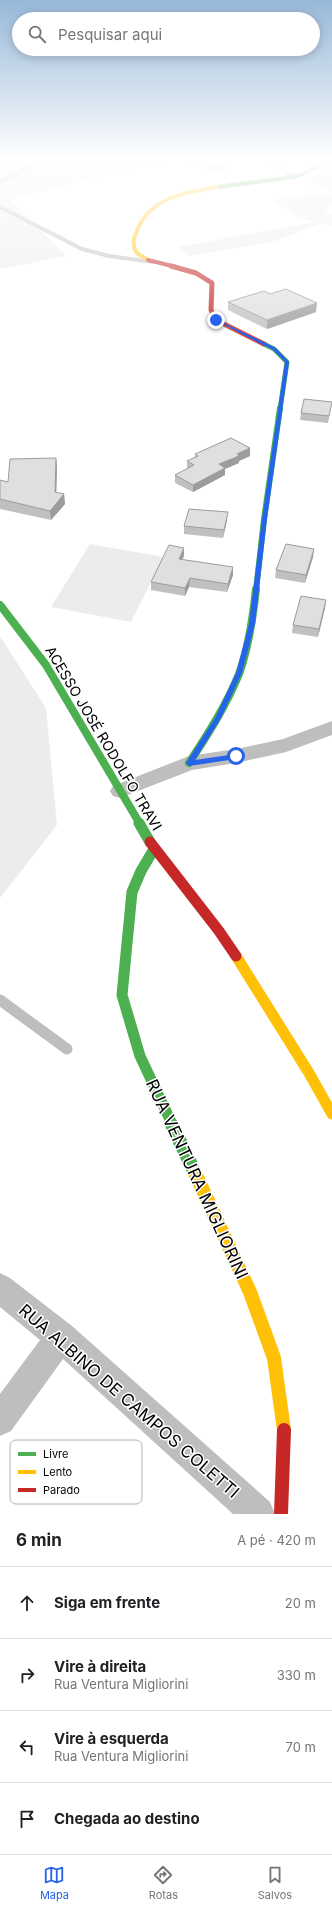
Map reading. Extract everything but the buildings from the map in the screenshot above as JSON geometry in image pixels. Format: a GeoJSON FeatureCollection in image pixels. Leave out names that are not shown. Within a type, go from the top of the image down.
{"type":"FeatureCollection","features":[{"type":"Feature","properties":{"kind":"main road"},"geometry":{"type":"LineString","coordinates":[[138,228],[133,242],[136,252],[154,262],[183,267],[204,275],[212,283],[212,310],[216,320],[274,349],[287,362],[264,519],[252,624],[239,673],[218,718],[189,763]]}},
{"type":"Feature","properties":{"kind":"main road","name":"ACESSO JOSÉ RODOLFO TRAVI"},"geometry":{"type":"LineString","coordinates":[[0,605],[46,665],[154,849],[219,931],[250,976],[309,1072],[332,1114]]}},
{"type":"Feature","properties":{"kind":"main road","name":"RUA VENTURA MIGLIORINI"},"geometry":{"type":"LineString","coordinates":[[154,849],[141,871],[132,892],[122,996],[140,1056],[250,1292],[274,1358],[284,1424],[281,1514]]}},
{"type":"Feature","properties":{"kind":"street"},"geometry":{"type":"LineString","coordinates":[[120,791],[189,763],[236,756],[286,746],[332,728]]}},
{"type":"Feature","properties":{"kind":"street","name":"RUA ALBINO DE CAMPOS COLETTI"},"geometry":{"type":"LineString","coordinates":[[0,1288],[61,1337],[258,1514]]}},
{"type":"Feature","properties":{"kind":"street"},"geometry":{"type":"LineString","coordinates":[[0,1420],[61,1337]]}},
{"type":"Feature","properties":{"kind":"lane"},"geometry":{"type":"LineString","coordinates":[[40,228],[82,249],[109,256],[154,262]]}},
{"type":"Feature","properties":{"kind":"lane"},"geometry":{"type":"LineString","coordinates":[[0,1000],[67,1049]]}},
{"type":"Feature","properties":{"kind":"shaded area"},"geometry":{"type":"Polygon","coordinates":[[[0,228],[38,228],[66,256],[0,269],[0,228]]]}},
{"type":"Feature","properties":{"kind":"shaded area"},"geometry":{"type":"Polygon","coordinates":[[[282,228],[310,228],[275,241],[189,256],[179,247],[282,228]]]}},
{"type":"Feature","properties":{"kind":"shaded area"},"geometry":{"type":"Polygon","coordinates":[[[90,544],[164,557],[131,622],[51,607],[90,544]]]}},
{"type":"Feature","properties":{"kind":"shaded area"},"geometry":{"type":"Polygon","coordinates":[[[0,636],[46,708],[57,825],[0,898],[0,636]]]}},
{"type":"Feature","properties":{"kind":"traffic: fast"},"geometry":{"type":"LineString","coordinates":[[189,763],[218,718],[239,673],[252,624],[264,519],[287,362],[274,349],[264,344]]}},
{"type":"Feature","properties":{"kind":"traffic: fast"},"geometry":{"type":"LineString","coordinates":[[0,605],[46,665],[150,842]]}},
{"type":"Feature","properties":{"kind":"traffic: fast"},"geometry":{"type":"LineString","coordinates":[[154,849],[141,871],[132,892],[122,995],[140,1056],[195,1173]]}},
{"type":"Feature","properties":{"kind":"traffic: slow"},"geometry":{"type":"LineString","coordinates":[[138,228],[135,236],[134,248],[137,253],[148,260]]}},
{"type":"Feature","properties":{"kind":"traffic: slow"},"geometry":{"type":"LineString","coordinates":[[236,956],[309,1073],[332,1114]]}},
{"type":"Feature","properties":{"kind":"traffic: slow"},"geometry":{"type":"LineString","coordinates":[[195,1173],[250,1292],[274,1358],[284,1430]]}},
{"type":"Feature","properties":{"kind":"traffic: jam"},"geometry":{"type":"LineString","coordinates":[[148,260],[188,270],[204,277],[212,283],[211,310],[216,320],[264,344]]}},
{"type":"Feature","properties":{"kind":"traffic: jam"},"geometry":{"type":"LineString","coordinates":[[150,842],[219,931],[236,956]]}},
{"type":"Feature","properties":{"kind":"traffic: jam"},"geometry":{"type":"LineString","coordinates":[[281,1514],[284,1430]]}},
{"type":"Feature","properties":{"kind":"route"},"geometry":{"type":"LineString","coordinates":[[216,320],[274,349],[287,362],[264,519],[252,624],[239,673],[218,718],[189,763],[236,756]]}}]}
